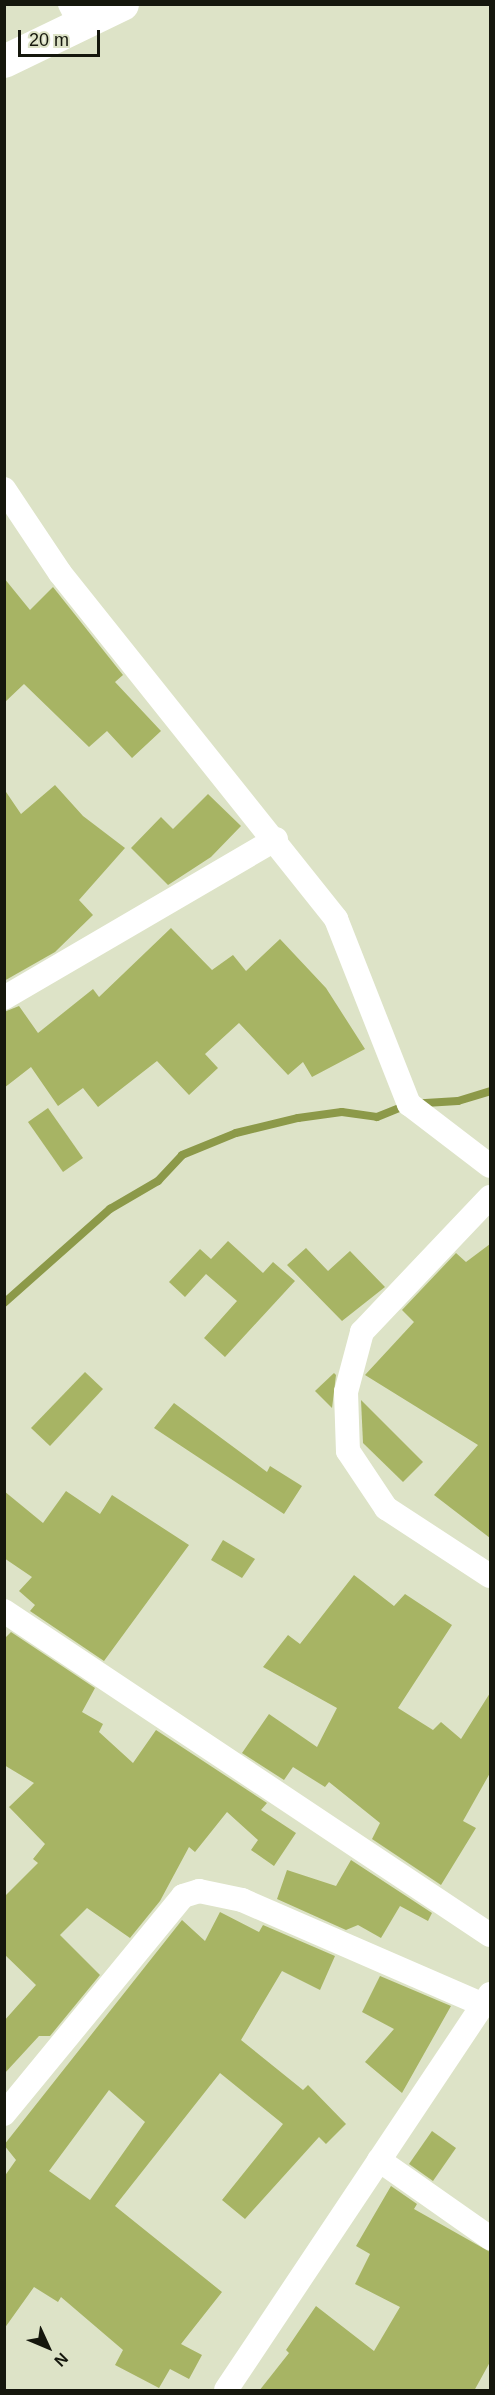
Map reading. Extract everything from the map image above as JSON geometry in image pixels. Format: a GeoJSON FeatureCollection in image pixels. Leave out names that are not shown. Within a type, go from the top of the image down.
{"type":"FeatureCollection","features":[{"type":"Feature","properties":{"kind":"street"},"geometry":{"type":"LineString","coordinates":[[4,61],[75,14],[122,4]]}},
{"type":"Feature","properties":{"kind":"street"},"geometry":{"type":"LineString","coordinates":[[4,489],[60,573],[276,839],[336,919],[409,1104],[490,1166]]}},
{"type":"Feature","properties":{"kind":"street"},"geometry":{"type":"LineString","coordinates":[[4,998],[276,839]]}},
{"type":"Feature","properties":{"kind":"street"},"geometry":{"type":"LineString","coordinates":[[490,1197],[362,1332],[346,1392],[348,1451],[386,1508],[490,1576]]}},
{"type":"Feature","properties":{"kind":"street"},"geometry":{"type":"LineString","coordinates":[[4,1611],[490,1935]]}},
{"type":"Feature","properties":{"kind":"street"},"geometry":{"type":"LineString","coordinates":[[4,2114],[183,1896],[199,1891],[242,1900],[487,2000],[226,2391]]}},
{"type":"Feature","properties":{"kind":"street"},"geometry":{"type":"LineString","coordinates":[[379,2160],[490,2238]]}},
{"type":"Feature","properties":{"kind":"building"},"geometry":{"type":"Polygon","coordinates":[[[4,578],[30,610],[53,587],[123,675],[115,682],[161,731],[132,758],[107,731],[89,747],[24,684],[4,703],[4,578]]]}},
{"type":"Feature","properties":{"kind":"building"},"geometry":{"type":"Polygon","coordinates":[[[55,785],[83,816],[125,848],[79,900],[93,915],[55,952],[4,981],[4,789],[21,814],[55,785]]]}},
{"type":"Feature","properties":{"kind":"building"},"geometry":{"type":"Polygon","coordinates":[[[208,794],[241,826],[211,857],[168,885],[131,848],[161,817],[173,829],[208,794]]]}},
{"type":"Feature","properties":{"kind":"building"},"geometry":{"type":"Polygon","coordinates":[[[171,928],[212,970],[233,955],[246,971],[280,939],[326,988],[365,1049],[312,1077],[303,1062],[288,1075],[239,1023],[205,1054],[218,1068],[189,1095],[157,1061],[98,1107],[83,1088],[58,1106],[31,1067],[4,1088],[4,1012],[19,1006],[38,1033],[93,989],[99,997],[171,928]]]}},
{"type":"Feature","properties":{"kind":"building"},"geometry":{"type":"Polygon","coordinates":[[[48,1108],[83,1158],[63,1172],[28,1122],[48,1108]]]}},
{"type":"Feature","properties":{"kind":"building"},"geometry":{"type":"Polygon","coordinates":[[[228,1241],[263,1273],[273,1262],[295,1281],[225,1357],[204,1338],[237,1301],[206,1274],[185,1297],[169,1282],[200,1249],[211,1259],[228,1241]]]}},
{"type":"Feature","properties":{"kind":"building"},"geometry":{"type":"Polygon","coordinates":[[[490,1244],[490,1538],[434,1495],[478,1445],[365,1375],[414,1322],[402,1310],[456,1253],[466,1262],[490,1244]]]}},
{"type":"Feature","properties":{"kind":"building"},"geometry":{"type":"Polygon","coordinates":[[[306,1248],[328,1271],[350,1251],[385,1287],[342,1321],[287,1265],[306,1248]]]}},
{"type":"Feature","properties":{"kind":"building"},"geometry":{"type":"Polygon","coordinates":[[[85,1372],[103,1389],[50,1446],[31,1428],[85,1372]]]}},
{"type":"Feature","properties":{"kind":"building"},"geometry":{"type":"Polygon","coordinates":[[[334,1373],[336,1375],[332,1408],[315,1391],[334,1373]]]}},
{"type":"Feature","properties":{"kind":"building"},"geometry":{"type":"Polygon","coordinates":[[[361,1400],[423,1462],[403,1482],[363,1443],[361,1400]]]}},
{"type":"Feature","properties":{"kind":"building"},"geometry":{"type":"Polygon","coordinates":[[[174,1403],[267,1472],[270,1466],[302,1486],[284,1514],[154,1428],[174,1403]]]}},
{"type":"Feature","properties":{"kind":"building"},"geometry":{"type":"Polygon","coordinates":[[[4,1491],[43,1523],[66,1491],[100,1514],[112,1495],[189,1545],[104,1661],[30,1611],[35,1605],[19,1591],[32,1577],[4,1558],[4,1491]]]}},
{"type":"Feature","properties":{"kind":"building"},"geometry":{"type":"Polygon","coordinates":[[[223,1540],[255,1559],[242,1578],[211,1560],[223,1540]]]}},
{"type":"Feature","properties":{"kind":"building"},"geometry":{"type":"Polygon","coordinates":[[[354,1575],[394,1606],[405,1594],[452,1625],[398,1708],[433,1730],[441,1722],[461,1739],[490,1693],[490,1773],[463,1821],[476,1828],[441,1885],[372,1839],[380,1823],[329,1782],[325,1787],[293,1767],[284,1780],[242,1753],[269,1714],[317,1747],[337,1708],[263,1667],[288,1635],[300,1644],[354,1575]]]}},
{"type":"Feature","properties":{"kind":"building"},"geometry":{"type":"Polygon","coordinates":[[[11,1632],[95,1688],[82,1712],[103,1724],[99,1732],[133,1763],[156,1730],[267,1803],[261,1810],[296,1833],[274,1866],[251,1850],[258,1840],[227,1812],[195,1852],[189,1847],[160,1901],[130,1938],[87,1908],[60,1935],[100,1975],[50,2036],[39,2036],[4,2074],[4,2021],[36,1985],[4,1954],[4,1897],[38,1863],[33,1859],[45,1844],[9,1807],[34,1783],[4,1765],[4,1639],[11,1632]]]}},
{"type":"Feature","properties":{"kind":"building"},"geometry":{"type":"Polygon","coordinates":[[[351,1860],[432,1913],[428,1921],[400,1906],[381,1938],[358,1925],[346,1930],[277,1899],[287,1870],[336,1886],[351,1860]]]}},
{"type":"Feature","properties":{"kind":"building"},"geometry":{"type":"Polygon","coordinates":[[[220,1912],[259,1932],[263,1925],[335,1956],[320,1990],[282,1971],[241,2040],[303,2090],[308,2085],[346,2124],[326,2144],[319,2137],[245,2219],[222,2200],[283,2124],[220,2073],[115,2206],[222,2292],[181,2344],[202,2355],[189,2379],[170,2369],[159,2388],[115,2365],[123,2350],[61,2297],[58,2302],[34,2287],[4,2329],[4,2177],[16,2160],[4,2145],[182,1920],[205,1941],[220,1912]],[[109,2090],[49,2171],[90,2200],[145,2122],[109,2090]]]}},
{"type":"Feature","properties":{"kind":"building"},"geometry":{"type":"Polygon","coordinates":[[[380,1976],[451,2006],[402,2093],[365,2062],[394,2029],[362,2012],[380,1976]]]}},
{"type":"Feature","properties":{"kind":"building"},"geometry":{"type":"Polygon","coordinates":[[[432,2131],[456,2148],[433,2181],[409,2164],[432,2131]]]}},
{"type":"Feature","properties":{"kind":"building"},"geometry":{"type":"Polygon","coordinates":[[[391,2186],[417,2204],[414,2209],[490,2252],[490,2362],[474,2391],[259,2391],[289,2353],[286,2350],[316,2306],[374,2351],[400,2307],[355,2284],[370,2254],[356,2246],[391,2186]]]}},
{"type":"Feature","properties":{"kind":"waterway"},"geometry":{"type":"LineString","coordinates":[[4,1303],[110,1209],[158,1181],[182,1155],[236,1133],[298,1118],[342,1112],[377,1117],[409,1104],[458,1101],[490,1091]]}}]}
